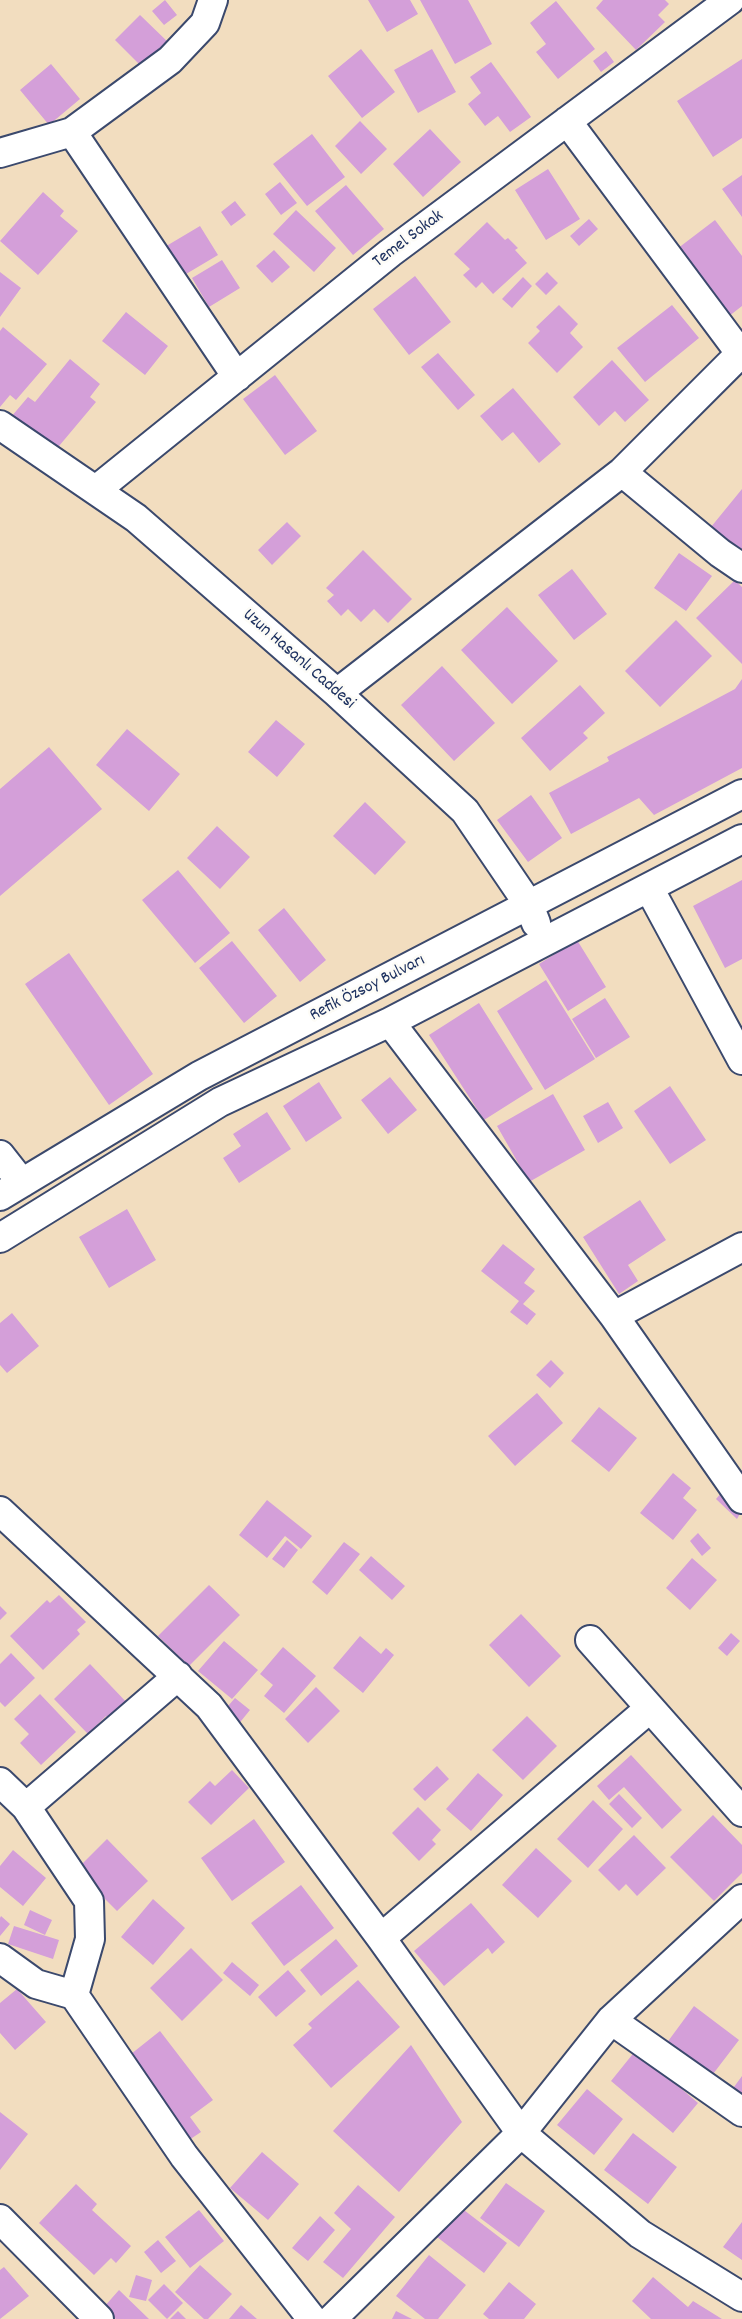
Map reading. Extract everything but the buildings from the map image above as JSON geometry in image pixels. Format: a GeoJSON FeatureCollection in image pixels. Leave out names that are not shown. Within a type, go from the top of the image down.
{"type":"FeatureCollection","features":[{"type":"Feature","properties":{"kind":"street"},"geometry":{"type":"LineString","coordinates":[[0,153],[72,132],[170,60],[205,23],[213,0]]}},
{"type":"Feature","properties":{"kind":"street","name":"Temel Sokak"},"geometry":{"type":"LineString","coordinates":[[96,490],[390,253],[730,0]]}},
{"type":"Feature","properties":{"kind":"street"},"geometry":{"type":"LineString","coordinates":[[337,693],[622,472],[741,352],[567,121]]}},
{"type":"Feature","properties":{"kind":"street"},"geometry":{"type":"LineString","coordinates":[[72,132],[237,377]]}},
{"type":"Feature","properties":{"kind":"street","name":"Uzun Hasanlı Caddesi"},"geometry":{"type":"LineString","coordinates":[[0,425],[136,518],[337,693],[465,811],[529,905],[544,944]]}},
{"type":"Feature","properties":{"kind":"street"},"geometry":{"type":"LineString","coordinates":[[622,472],[720,553],[742,568]]}},
{"type":"Feature","properties":{"kind":"street","name":"Refik Özsoy Bulvarı"},"geometry":{"type":"LineString","coordinates":[[11,1190],[199,1076],[742,794]]}},
{"type":"Feature","properties":{"kind":"street","name":"Refik Özsoy Bulvarı"},"geometry":{"type":"LineString","coordinates":[[0,1238],[220,1102],[390,1022],[544,944],[742,839]]}},
{"type":"Feature","properties":{"kind":"street"},"geometry":{"type":"LineString","coordinates":[[649,888],[720,1024],[742,1060]]}},
{"type":"Feature","properties":{"kind":"street"},"geometry":{"type":"LineString","coordinates":[[390,1022],[614,1316],[742,1499]]}},
{"type":"Feature","properties":{"kind":"street"},"geometry":{"type":"LineString","coordinates":[[0,1155],[11,1190]]}},
{"type":"Feature","properties":{"kind":"street"},"geometry":{"type":"LineString","coordinates":[[614,1316],[742,1247]]}},
{"type":"Feature","properties":{"kind":"street"},"geometry":{"type":"LineString","coordinates":[[0,1512],[209,1706],[381,1938],[521,2133],[640,2234],[742,2297]]}},
{"type":"Feature","properties":{"kind":"street"},"geometry":{"type":"LineString","coordinates":[[590,1640],[742,1812]]}},
{"type":"Feature","properties":{"kind":"street"},"geometry":{"type":"LineString","coordinates":[[26,1807],[178,1676]]}},
{"type":"Feature","properties":{"kind":"street"},"geometry":{"type":"LineString","coordinates":[[381,1938],[649,1709]]}},
{"type":"Feature","properties":{"kind":"street"},"geometry":{"type":"LineString","coordinates":[[0,1782],[26,1807],[89,1901],[90,1939],[74,1995]]}},
{"type":"Feature","properties":{"kind":"street"},"geometry":{"type":"LineString","coordinates":[[332,2319],[521,2133],[611,2020],[742,1899]]}},
{"type":"Feature","properties":{"kind":"street"},"geometry":{"type":"LineString","coordinates":[[0,1958],[36,1984],[74,1995],[184,2156],[312,2319]]}},
{"type":"Feature","properties":{"kind":"street"},"geometry":{"type":"LineString","coordinates":[[611,2020],[742,2112]]}},
{"type":"Feature","properties":{"kind":"street"},"geometry":{"type":"LineString","coordinates":[[0,2219],[99,2319]]}}]}
